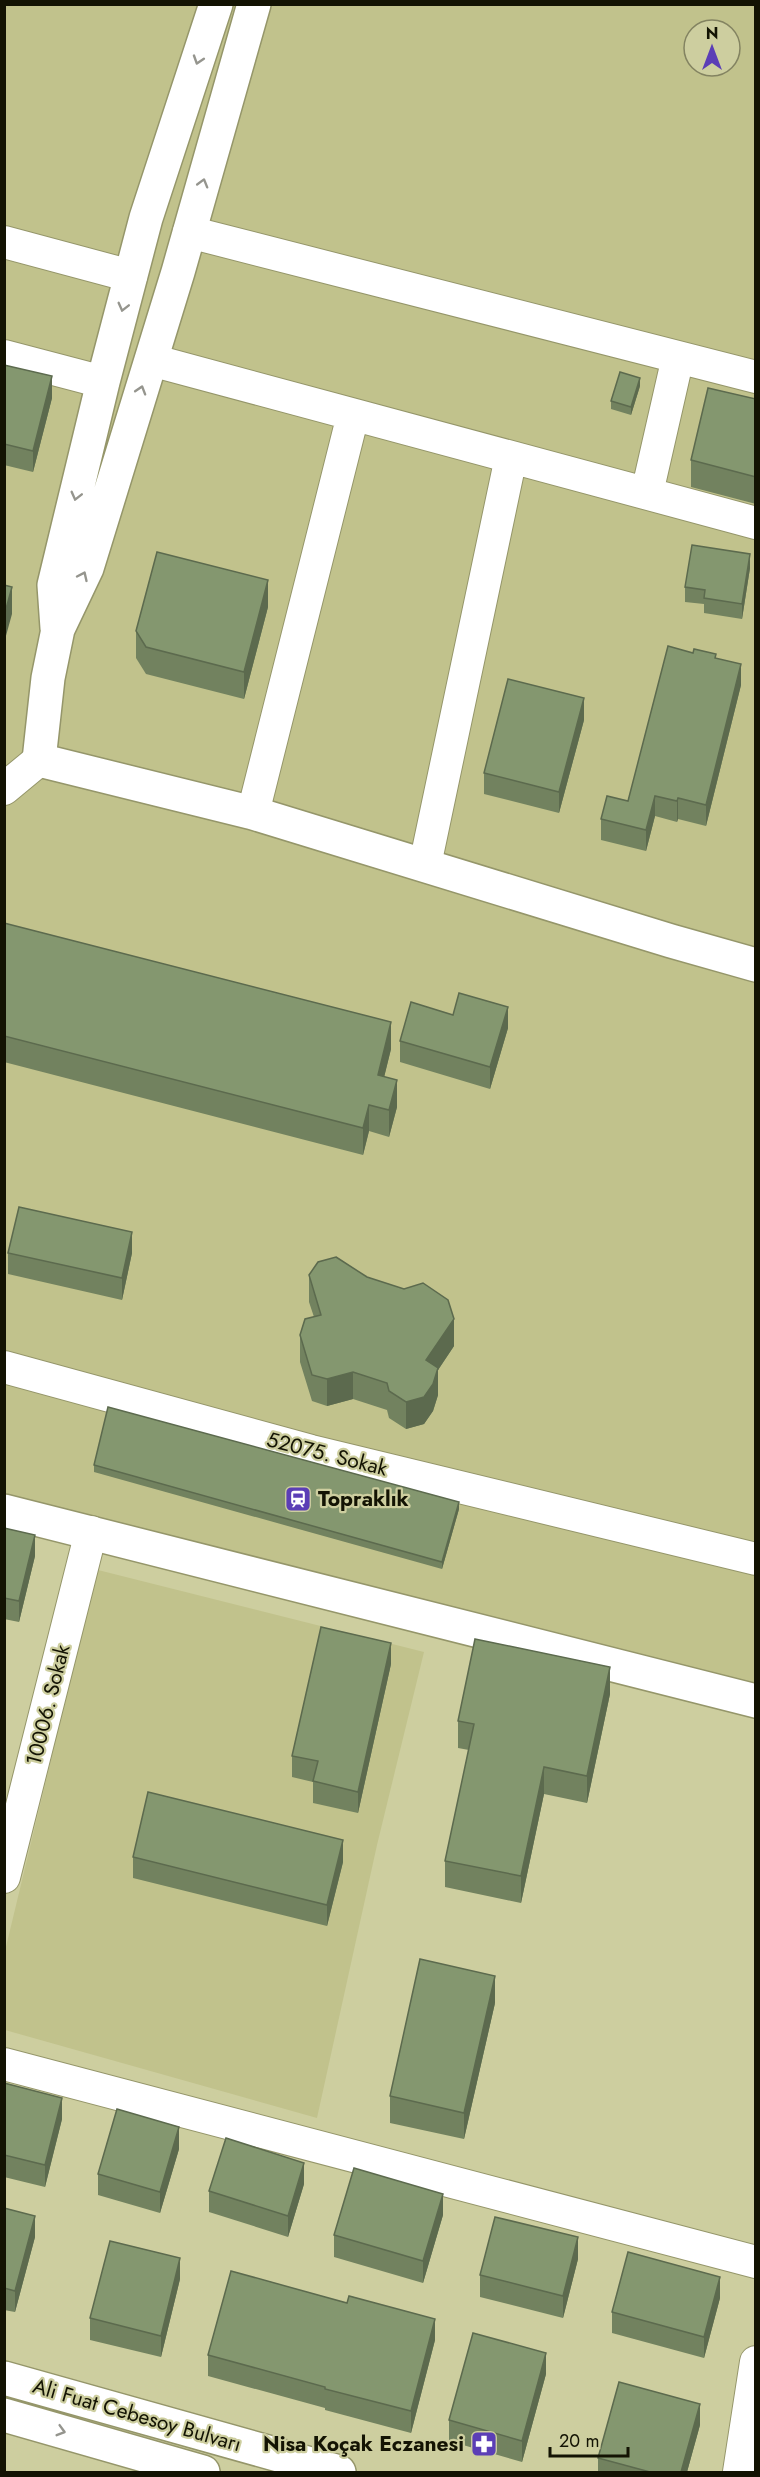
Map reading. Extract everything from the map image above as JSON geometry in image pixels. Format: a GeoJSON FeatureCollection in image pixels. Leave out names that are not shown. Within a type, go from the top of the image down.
{"type":"FeatureCollection","features":[{"type":"Feature","properties":{"kind":"street"},"geometry":{"type":"LineString","coordinates":[[4,789],[39,760],[48,678],[57,629],[54,585],[103,382],[146,218],[216,4]]}},
{"type":"Feature","properties":{"kind":"street"},"geometry":{"type":"LineString","coordinates":[[57,629],[87,568],[189,232],[254,4]]}},
{"type":"Feature","properties":{"kind":"street"},"geometry":{"type":"LineString","coordinates":[[189,232],[756,377]]}},
{"type":"Feature","properties":{"kind":"street"},"geometry":{"type":"LineString","coordinates":[[4,242],[131,276]]}},
{"type":"Feature","properties":{"kind":"street"},"geometry":{"type":"LineString","coordinates":[[4,356],[103,382]]}},
{"type":"Feature","properties":{"kind":"street"},"geometry":{"type":"LineString","coordinates":[[647,493],[678,357]]}},
{"type":"Feature","properties":{"kind":"street"},"geometry":{"type":"LineString","coordinates":[[151,360],[756,522]]}},
{"type":"Feature","properties":{"kind":"street"},"geometry":{"type":"LineString","coordinates":[[254,813],[353,415]]}},
{"type":"Feature","properties":{"kind":"street"},"geometry":{"type":"LineString","coordinates":[[425,865],[511,457]]}},
{"type":"Feature","properties":{"kind":"street"},"geometry":{"type":"LineString","coordinates":[[39,760],[254,813],[671,941],[755,964]]}},
{"type":"Feature","properties":{"kind":"street","name":"52075. Sokak"},"geometry":{"type":"LineString","coordinates":[[4,1367],[310,1451],[756,1559]]}},
{"type":"Feature","properties":{"kind":"street"},"geometry":{"type":"LineString","coordinates":[[4,1511],[756,1701]]}},
{"type":"Feature","properties":{"kind":"street","name":"10006. Sokak"},"geometry":{"type":"LineString","coordinates":[[4,1877],[13,1804],[91,1532]]}},
{"type":"Feature","properties":{"kind":"street"},"geometry":{"type":"LineString","coordinates":[[4,2064],[756,2262]]}},
{"type":"Feature","properties":{"kind":"street"},"geometry":{"type":"LineString","coordinates":[[739,2472],[756,2362]]}},
{"type":"Feature","properties":{"kind":"street","name":"Ali Fuat Cebesoy Bulvarı"},"geometry":{"type":"LineString","coordinates":[[4,2378],[339,2472]]}},
{"type":"Feature","properties":{"kind":"street"},"geometry":{"type":"LineString","coordinates":[[4,2415],[203,2472]]}},
{"type":"Feature","properties":{"kind":"shaded area"},"geometry":{"type":"Polygon","coordinates":[[[5,5],[755,5],[755,1692],[5,1518],[5,5]]]}},
{"type":"Feature","properties":{"kind":"shaded area"},"geometry":{"type":"Polygon","coordinates":[[[94,1569],[424,1652],[377,1845],[317,2118],[5,2030],[5,1951],[94,1569]]]}},
{"type":"Feature","properties":{"kind":"building"},"geometry":{"type":"Polygon","coordinates":[[[4,365],[52,376],[33,451],[4,444],[4,365]]]}},
{"type":"Feature","properties":{"kind":"building"},"geometry":{"type":"Polygon","coordinates":[[[620,372],[640,378],[631,407],[611,401],[620,372]]]}},
{"type":"Feature","properties":{"kind":"building"},"geometry":{"type":"Polygon","coordinates":[[[708,388],[756,399],[756,477],[691,460],[708,388]]]}},
{"type":"Feature","properties":{"kind":"building"},"geometry":{"type":"Polygon","coordinates":[[[692,545],[750,554],[742,604],[704,598],[705,590],[685,587],[692,545]]]}},
{"type":"Feature","properties":{"kind":"building"},"geometry":{"type":"Polygon","coordinates":[[[157,552],[268,580],[244,672],[146,647],[136,631],[157,552]]]}},
{"type":"Feature","properties":{"kind":"building"},"geometry":{"type":"Polygon","coordinates":[[[4,585],[12,587],[4,616],[4,585]]]}},
{"type":"Feature","properties":{"kind":"building"},"geometry":{"type":"Polygon","coordinates":[[[668,646],[693,653],[694,649],[716,654],[715,658],[741,664],[706,805],[678,798],[677,801],[655,796],[646,830],[601,819],[607,796],[628,801],[668,646]]]}},
{"type":"Feature","properties":{"kind":"building"},"geometry":{"type":"Polygon","coordinates":[[[508,679],[584,698],[559,792],[484,773],[508,679]]]}},
{"type":"Feature","properties":{"kind":"building"},"geometry":{"type":"Polygon","coordinates":[[[4,923],[391,1022],[378,1075],[397,1080],[389,1110],[369,1105],[363,1128],[4,1036],[4,923]]]}},
{"type":"Feature","properties":{"kind":"building"},"geometry":{"type":"Polygon","coordinates":[[[459,993],[508,1007],[490,1067],[400,1041],[411,1002],[453,1015],[459,993]]]}},
{"type":"Feature","properties":{"kind":"building"},"geometry":{"type":"Polygon","coordinates":[[[19,1207],[132,1232],[122,1278],[8,1253],[19,1207]]]}},
{"type":"Feature","properties":{"kind":"building"},"geometry":{"type":"Polygon","coordinates":[[[336,1257],[367,1277],[404,1289],[423,1283],[448,1300],[454,1319],[426,1360],[438,1368],[433,1384],[424,1397],[406,1402],[389,1391],[387,1383],[353,1372],[327,1379],[312,1375],[300,1335],[305,1319],[321,1315],[309,1275],[318,1262],[336,1257]]]}},
{"type":"Feature","properties":{"kind":"building","name":"Topraklık"},"geometry":{"type":"Polygon","coordinates":[[[108,1407],[459,1502],[442,1562],[94,1465],[108,1407]]]}},
{"type":"Feature","properties":{"kind":"building"},"geometry":{"type":"Polygon","coordinates":[[[4,1528],[35,1535],[19,1601],[4,1598],[4,1528]]]}},
{"type":"Feature","properties":{"kind":"building"},"geometry":{"type":"Polygon","coordinates":[[[321,1627],[391,1643],[358,1792],[313,1781],[318,1761],[292,1756],[321,1627]]]}},
{"type":"Feature","properties":{"kind":"building"},"geometry":{"type":"Polygon","coordinates":[[[475,1639],[610,1667],[587,1776],[544,1767],[521,1876],[445,1861],[474,1724],[458,1721],[475,1639]]]}},
{"type":"Feature","properties":{"kind":"building"},"geometry":{"type":"Polygon","coordinates":[[[148,1792],[343,1840],[327,1905],[133,1857],[148,1792]]]}},
{"type":"Feature","properties":{"kind":"building"},"geometry":{"type":"Polygon","coordinates":[[[420,1959],[495,1976],[464,2113],[390,2096],[420,1959]]]}},
{"type":"Feature","properties":{"kind":"building"},"geometry":{"type":"Polygon","coordinates":[[[4,2083],[62,2098],[45,2165],[4,2155],[4,2083]]]}},
{"type":"Feature","properties":{"kind":"building"},"geometry":{"type":"Polygon","coordinates":[[[117,2109],[179,2127],[160,2192],[98,2174],[117,2109]]]}},
{"type":"Feature","properties":{"kind":"building"},"geometry":{"type":"Polygon","coordinates":[[[226,2138],[304,2163],[288,2216],[209,2191],[226,2138]]]}},
{"type":"Feature","properties":{"kind":"building"},"geometry":{"type":"Polygon","coordinates":[[[354,2168],[443,2194],[423,2261],[334,2235],[354,2168]]]}},
{"type":"Feature","properties":{"kind":"building"},"geometry":{"type":"Polygon","coordinates":[[[4,2208],[35,2216],[15,2291],[4,2288],[4,2208]]]}},
{"type":"Feature","properties":{"kind":"building"},"geometry":{"type":"Polygon","coordinates":[[[495,2217],[578,2237],[563,2296],[480,2275],[495,2217]]]}},
{"type":"Feature","properties":{"kind":"building"},"geometry":{"type":"Polygon","coordinates":[[[110,2241],[180,2258],[161,2336],[90,2318],[110,2241]]]}},
{"type":"Feature","properties":{"kind":"building"},"geometry":{"type":"Polygon","coordinates":[[[628,2252],[720,2277],[704,2337],[612,2312],[628,2252]]]}},
{"type":"Feature","properties":{"kind":"building"},"geometry":{"type":"Polygon","coordinates":[[[231,2271],[347,2303],[349,2296],[435,2319],[411,2411],[208,2355],[231,2271]]]}},
{"type":"Feature","properties":{"kind":"building"},"geometry":{"type":"Polygon","coordinates":[[[473,2333],[546,2353],[522,2441],[449,2420],[473,2333]]]}},
{"type":"Feature","properties":{"kind":"building"},"geometry":{"type":"Polygon","coordinates":[[[619,2382],[700,2404],[681,2472],[650,2472],[598,2458],[619,2382]]]}},
{"type":"Feature","properties":{"kind":"place","name":"Topraklık"},"geometry":{"type":"Point","coordinates":[298,1499]}},
{"type":"Feature","properties":{"kind":"place","name":"Nisa Koçak Eczanesi"},"geometry":{"type":"Point","coordinates":[484,2444]}}]}
